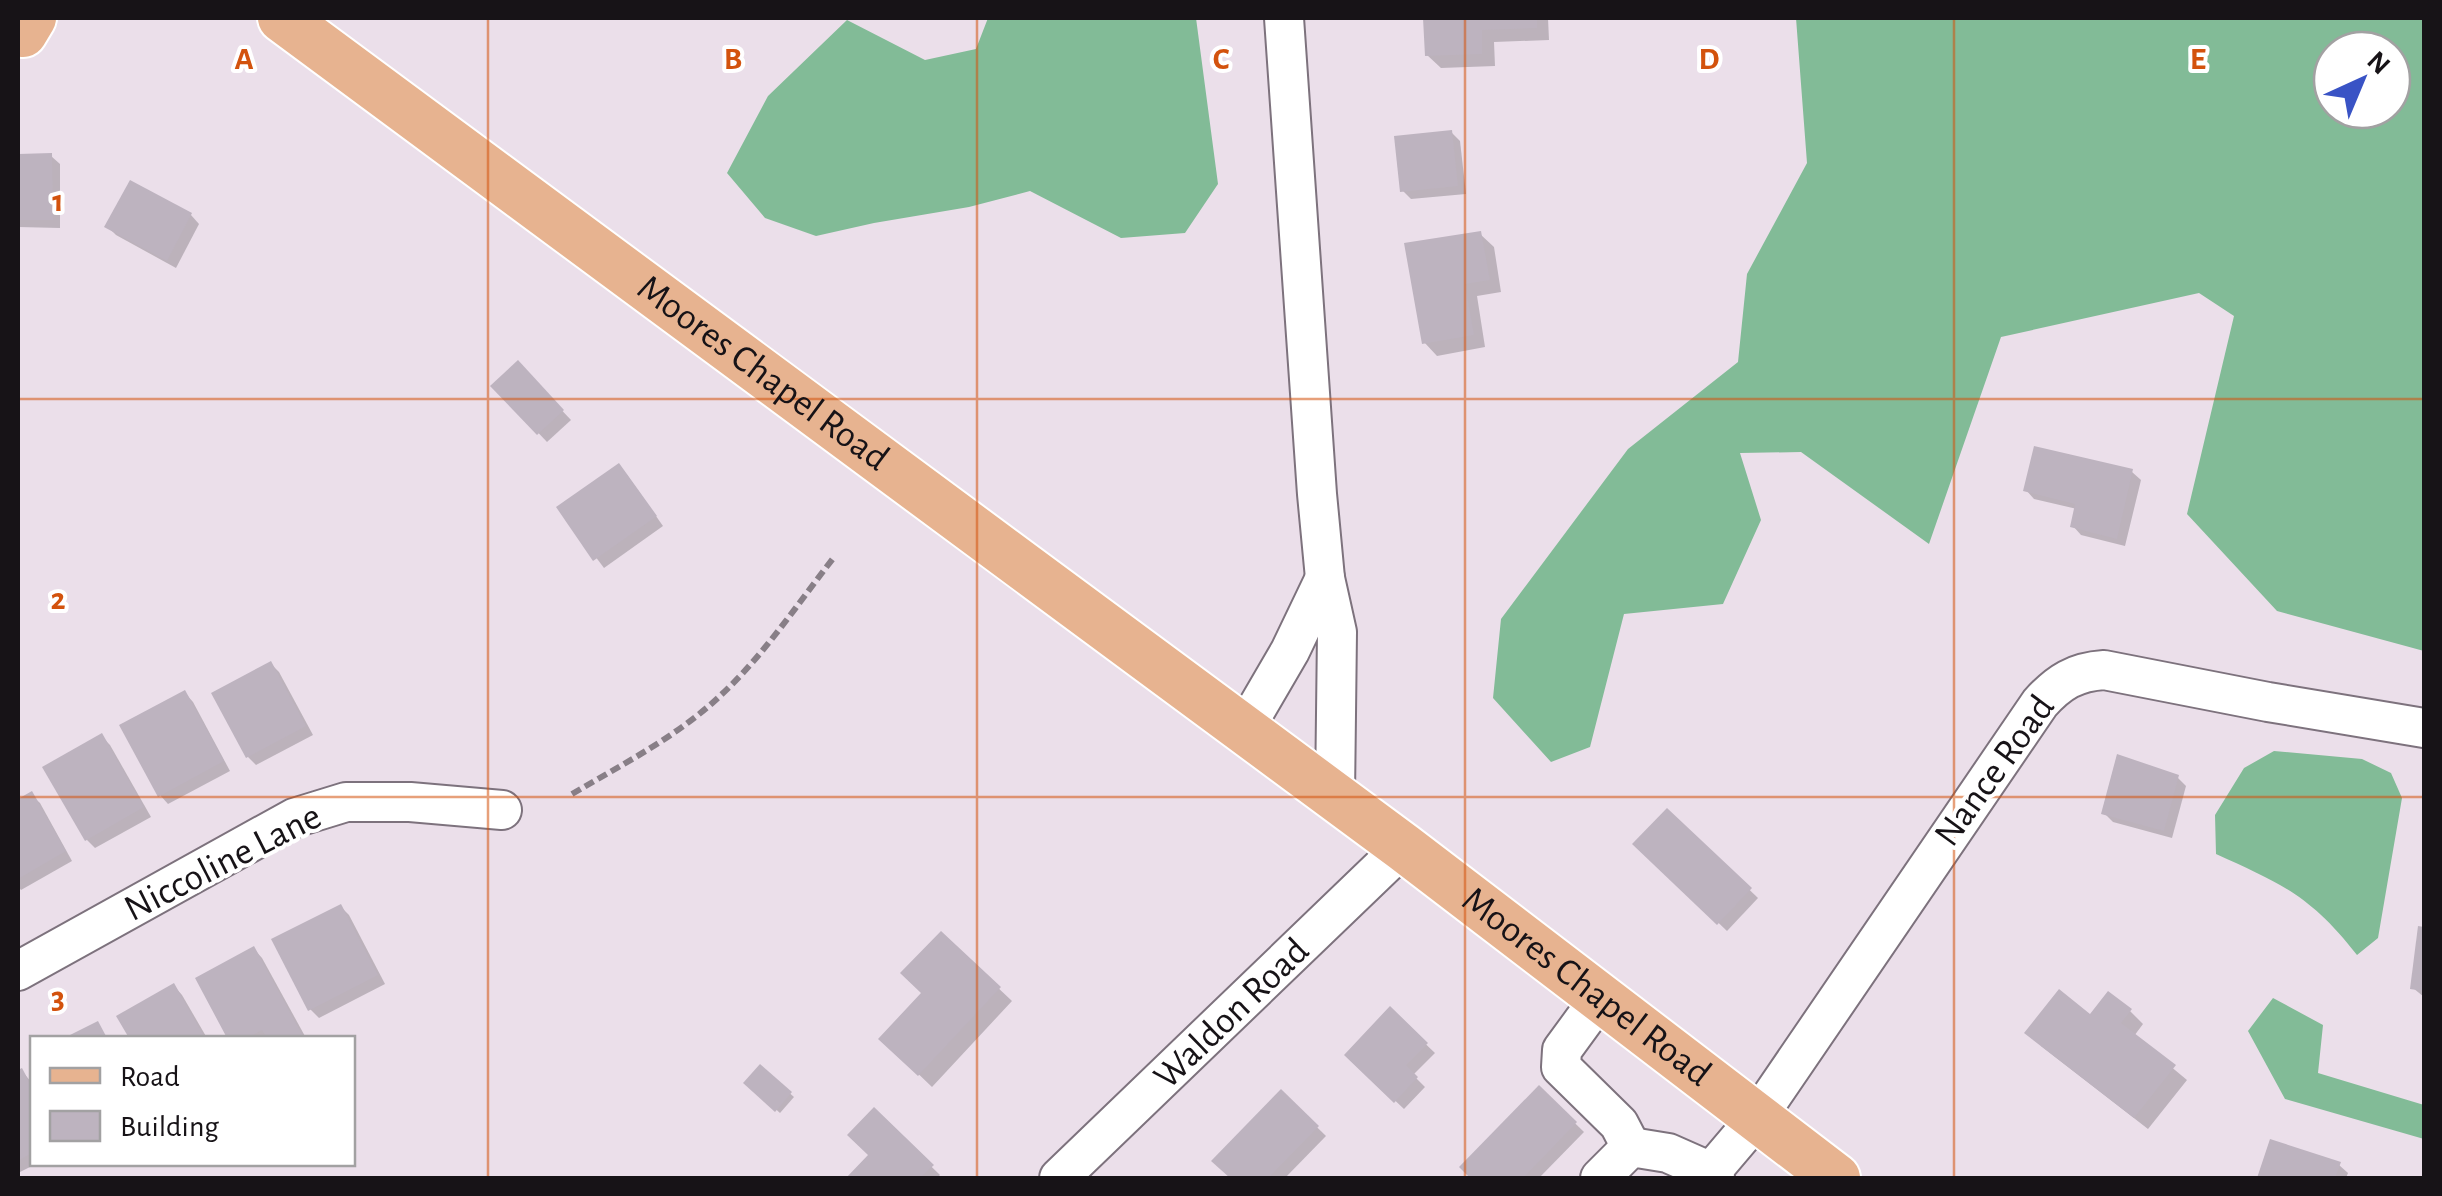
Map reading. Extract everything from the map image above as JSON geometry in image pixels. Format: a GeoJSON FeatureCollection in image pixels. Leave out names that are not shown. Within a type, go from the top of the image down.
{"type":"FeatureCollection","features":[{"type":"Feature","properties":{"kind":"main road","name":"Moores Chapel Road"},"geometry":{"type":"LineString","coordinates":[[282,18],[1403,847],[1836,1178]]}},
{"type":"Feature","properties":{"kind":"street"},"geometry":{"type":"LineString","coordinates":[[1284,18],[1324,578],[1337,632],[1334,796]]}},
{"type":"Feature","properties":{"kind":"street"},"geometry":{"type":"LineString","coordinates":[[1244,730],[1290,651],[1324,578]]}},
{"type":"Feature","properties":{"kind":"street","name":"Nance Road"},"geometry":{"type":"LineString","coordinates":[[1713,1175],[1756,1119],[1942,842],[2040,703],[2058,684],[2082,672],[2104,670],[2424,728]]}},
{"type":"Feature","properties":{"kind":"street","name":"Niccoline Lane"},"geometry":{"type":"LineString","coordinates":[[18,971],[294,818],[346,802],[410,802],[502,810]]}},
{"type":"Feature","properties":{"kind":"street","name":"Waldon Road"},"geometry":{"type":"LineString","coordinates":[[1059,1178],[1403,847]]}},
{"type":"Feature","properties":{"kind":"street"},"geometry":{"type":"LineString","coordinates":[[1600,998],[1562,1050],[1561,1067],[1620,1124],[1631,1146]]}},
{"type":"Feature","properties":{"kind":"street"},"geometry":{"type":"LineString","coordinates":[[1631,1146],[1668,1153],[1713,1175]]}},
{"type":"Feature","properties":{"kind":"street"},"geometry":{"type":"LineString","coordinates":[[1600,1178],[1631,1146]]}},
{"type":"Feature","properties":{"kind":"path"},"geometry":{"type":"LineString","coordinates":[[572,794],[684,726],[721,695],[758,655],[834,556]]}},
{"type":"Feature","properties":{"kind":"green space"},"geometry":{"type":"Polygon","coordinates":[[[988,18],[1196,18],[1218,184],[1185,233],[1121,238],[1030,191],[969,207],[816,236],[765,218],[727,173],[768,96],[847,20],[925,60],[976,49],[988,18]]]}},
{"type":"Feature","properties":{"kind":"green space"},"geometry":{"type":"Polygon","coordinates":[[[1796,18],[2424,18],[2424,651],[2277,611],[2187,514],[2234,316],[2199,293],[2001,337],[1929,544],[1801,452],[1740,453],[1761,520],[1723,604],[1624,614],[1590,747],[1551,762],[1493,698],[1501,619],[1628,449],[1738,362],[1747,274],[1807,163],[1796,18]]]}},
{"type":"Feature","properties":{"kind":"green space"},"geometry":{"type":"Polygon","coordinates":[[[2274,751],[2362,759],[2391,773],[2402,798],[2378,938],[2357,955],[2310,905],[2216,854],[2215,815],[2244,768],[2274,751]]]}},
{"type":"Feature","properties":{"kind":"green space"},"geometry":{"type":"Polygon","coordinates":[[[2273,998],[2323,1025],[2318,1073],[2424,1105],[2424,1139],[2285,1099],[2248,1031],[2273,998]]]}},
{"type":"Feature","properties":{"kind":"building"},"geometry":{"type":"Polygon","coordinates":[[[1423,18],[1537,18],[1537,28],[1482,30],[1482,54],[1425,56],[1423,18]]]}},
{"type":"Feature","properties":{"kind":"building"},"geometry":{"type":"Polygon","coordinates":[[[1452,130],[1458,186],[1400,192],[1394,136],[1452,130]]]}},
{"type":"Feature","properties":{"kind":"building"},"geometry":{"type":"Polygon","coordinates":[[[52,153],[53,220],[18,220],[18,154],[52,153]]]}},
{"type":"Feature","properties":{"kind":"building"},"geometry":{"type":"Polygon","coordinates":[[[130,180],[192,213],[167,261],[104,227],[130,180]]]}},
{"type":"Feature","properties":{"kind":"building"},"geometry":{"type":"Polygon","coordinates":[[[1481,231],[1490,280],[1465,284],[1474,335],[1422,344],[1404,243],[1481,231]]]}},
{"type":"Feature","properties":{"kind":"building"},"geometry":{"type":"Polygon","coordinates":[[[518,360],[564,410],[537,435],[490,386],[518,360]]]}},
{"type":"Feature","properties":{"kind":"building"},"geometry":{"type":"Polygon","coordinates":[[[2034,446],[2133,469],[2117,539],[2070,527],[2075,504],[2023,491],[2034,446]]]}},
{"type":"Feature","properties":{"kind":"building"},"geometry":{"type":"Polygon","coordinates":[[[619,463],[657,516],[593,561],[556,507],[619,463]]]}},
{"type":"Feature","properties":{"kind":"building"},"geometry":{"type":"Polygon","coordinates":[[[271,661],[306,726],[246,758],[211,693],[271,661]]]}},
{"type":"Feature","properties":{"kind":"building"},"geometry":{"type":"Polygon","coordinates":[[[185,690],[224,761],[158,797],[119,725],[185,690]]]}},
{"type":"Feature","properties":{"kind":"building"},"geometry":{"type":"Polygon","coordinates":[[[102,733],[144,807],[85,841],[42,767],[102,733]]]}},
{"type":"Feature","properties":{"kind":"building"},"geometry":{"type":"Polygon","coordinates":[[[2117,754],[2179,775],[2164,831],[2101,814],[2117,754]]]}},
{"type":"Feature","properties":{"kind":"building"},"geometry":{"type":"Polygon","coordinates":[[[32,791],[66,851],[18,879],[18,799],[32,791]]]}},
{"type":"Feature","properties":{"kind":"building"},"geometry":{"type":"Polygon","coordinates":[[[1667,808],[1752,888],[1717,925],[1632,844],[1667,808]]]}},
{"type":"Feature","properties":{"kind":"building"},"geometry":{"type":"Polygon","coordinates":[[[341,904],[378,975],[308,1011],[271,939],[341,904]]]}},
{"type":"Feature","properties":{"kind":"building"},"geometry":{"type":"Polygon","coordinates":[[[2418,926],[2424,927],[2424,991],[2410,989],[2418,926]]]}},
{"type":"Feature","properties":{"kind":"building"},"geometry":{"type":"Polygon","coordinates":[[[941,931],[1001,987],[918,1076],[878,1039],[921,993],[900,973],[941,931]]]}},
{"type":"Feature","properties":{"kind":"building"},"geometry":{"type":"Polygon","coordinates":[[[254,946],[303,1036],[266,1036],[262,1030],[251,1036],[226,1036],[195,978],[254,946]]]}},
{"type":"Feature","properties":{"kind":"building"},"geometry":{"type":"Polygon","coordinates":[[[174,983],[204,1036],[128,1036],[116,1016],[174,983]]]}},
{"type":"Feature","properties":{"kind":"building"},"geometry":{"type":"Polygon","coordinates":[[[2059,989],[2090,1014],[2108,991],[2132,1009],[2121,1023],[2176,1065],[2134,1118],[2024,1033],[2059,989]]]}},
{"type":"Feature","properties":{"kind":"building"},"geometry":{"type":"Polygon","coordinates":[[[1390,1006],[1428,1043],[1406,1065],[1418,1077],[1394,1103],[1344,1055],[1390,1006]]]}},
{"type":"Feature","properties":{"kind":"building"},"geometry":{"type":"Polygon","coordinates":[[[98,1021],[106,1036],[68,1036],[98,1021]]]}},
{"type":"Feature","properties":{"kind":"building"},"geometry":{"type":"Polygon","coordinates":[[[760,1064],[792,1092],[775,1112],[743,1083],[760,1064]]]}},
{"type":"Feature","properties":{"kind":"building"},"geometry":{"type":"Polygon","coordinates":[[[22,1068],[30,1083],[30,1154],[18,1161],[18,1070],[22,1068]]]}},
{"type":"Feature","properties":{"kind":"building"},"geometry":{"type":"Polygon","coordinates":[[[1539,1085],[1577,1122],[1523,1178],[1470,1178],[1459,1167],[1539,1085]]]}},
{"type":"Feature","properties":{"kind":"building"},"geometry":{"type":"Polygon","coordinates":[[[1281,1089],[1319,1126],[1268,1178],[1230,1178],[1211,1161],[1281,1089]]]}},
{"type":"Feature","properties":{"kind":"building"},"geometry":{"type":"Polygon","coordinates":[[[874,1107],[934,1165],[920,1178],[846,1178],[868,1155],[847,1135],[874,1107]]]}},
{"type":"Feature","properties":{"kind":"building"},"geometry":{"type":"Polygon","coordinates":[[[2270,1139],[2341,1162],[2335,1178],[2257,1178],[2270,1139]]]}}]}
